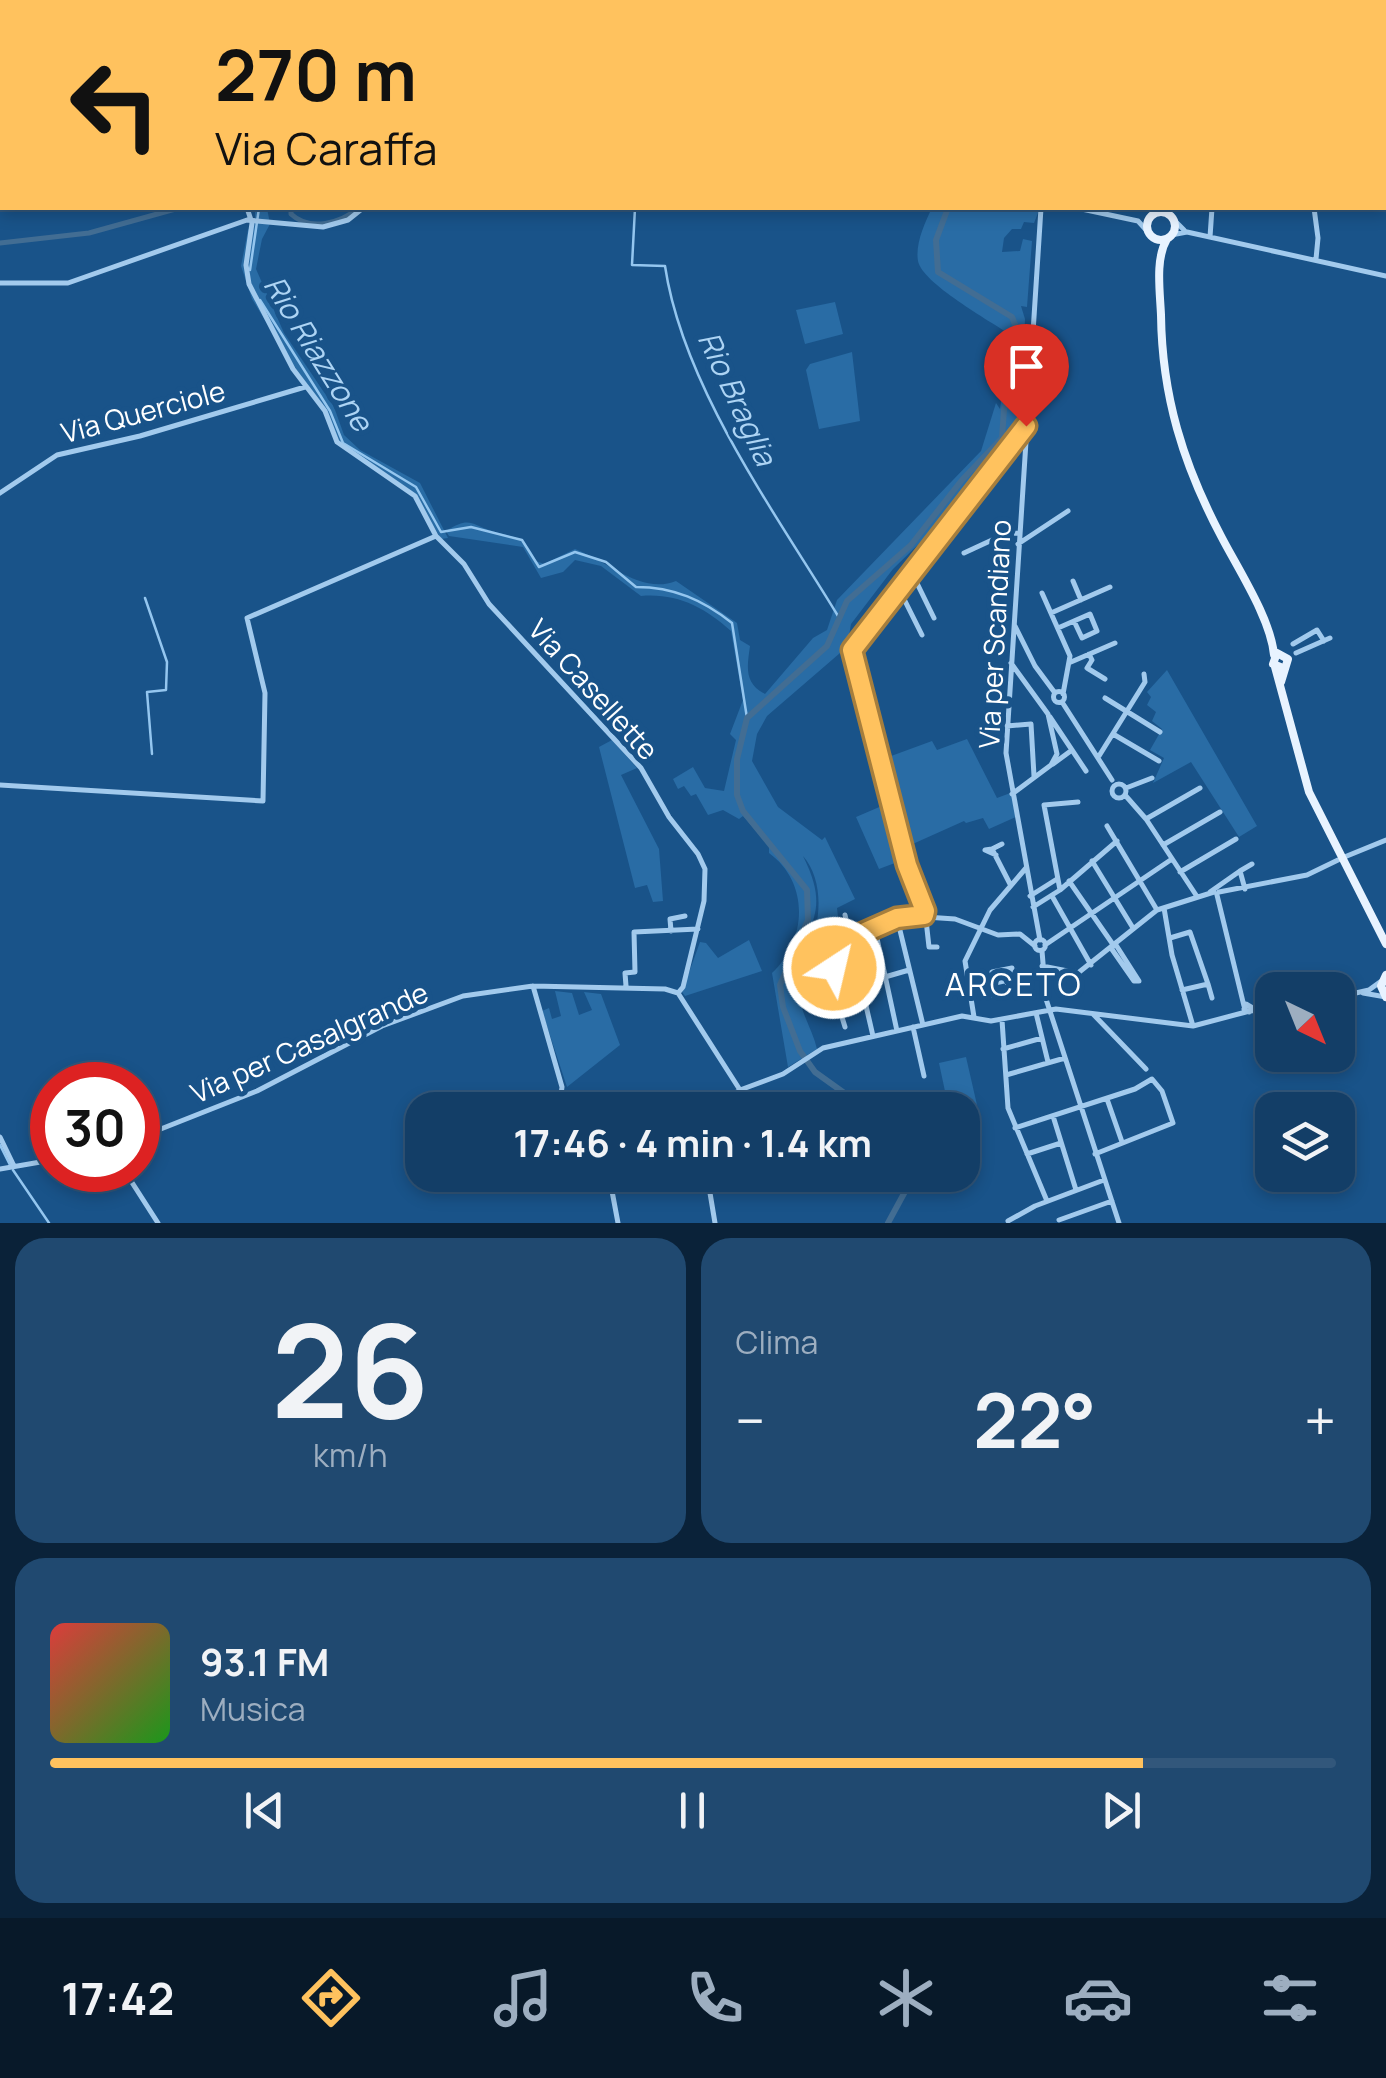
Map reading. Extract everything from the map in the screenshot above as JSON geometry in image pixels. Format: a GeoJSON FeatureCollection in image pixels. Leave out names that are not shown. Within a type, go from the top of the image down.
{"type":"FeatureCollection","features":[{"type":"Feature","properties":{"kind":"main road"},"geometry":{"type":"LineString","coordinates":[[1161,259],[1150,235],[1154,212],[1170,214],[1169,237],[1161,259],[1161,349],[1172,422],[1194,483],[1283,659],[1281,686],[1309,792],[1386,944]]}},
{"type":"Feature","properties":{"kind":"main road"},"geometry":{"type":"LineString","coordinates":[[1150,235],[1169,237]]}},
{"type":"Feature","properties":{"kind":"main road"},"geometry":{"type":"LineString","coordinates":[[1384,978],[1381,988],[1386,997]]}},
{"type":"Feature","properties":{"kind":"street"},"geometry":{"type":"LineString","coordinates":[[249,210],[256,219]]}},
{"type":"Feature","properties":{"kind":"street"},"geometry":{"type":"LineString","coordinates":[[0,283],[74,282],[256,219],[323,227],[348,220],[360,210]]}},
{"type":"Feature","properties":{"kind":"street","name":"Via per Scandiano"},"geometry":{"type":"LineString","coordinates":[[1041,210],[1006,753],[1050,1010],[1119,1223]]}},
{"type":"Feature","properties":{"kind":"street"},"geometry":{"type":"LineString","coordinates":[[1086,210],[1129,219],[1150,235]]}},
{"type":"Feature","properties":{"kind":"street"},"geometry":{"type":"LineString","coordinates":[[1210,237],[1212,210]]}},
{"type":"Feature","properties":{"kind":"street"},"geometry":{"type":"LineString","coordinates":[[1314,210],[1316,260]]}},
{"type":"Feature","properties":{"kind":"street"},"geometry":{"type":"LineString","coordinates":[[1129,219],[1154,212]]}},
{"type":"Feature","properties":{"kind":"street"},"geometry":{"type":"LineString","coordinates":[[1170,214],[1187,232]]}},
{"type":"Feature","properties":{"kind":"street","name":"Via Casellette"},"geometry":{"type":"LineString","coordinates":[[256,219],[247,280],[305,387],[324,411],[339,444],[410,492],[436,536],[464,564],[489,604],[641,768],[705,869],[698,929],[678,994]]}},
{"type":"Feature","properties":{"kind":"street"},"geometry":{"type":"LineString","coordinates":[[1169,237],[1187,232],[1386,276]]}},
{"type":"Feature","properties":{"kind":"street","name":"Via Querciole"},"geometry":{"type":"LineString","coordinates":[[0,493],[58,454],[140,436],[305,387]]}},
{"type":"Feature","properties":{"kind":"street"},"geometry":{"type":"LineString","coordinates":[[937,948],[929,947],[924,915],[852,654],[1026,426]]}},
{"type":"Feature","properties":{"kind":"street"},"geometry":{"type":"LineString","coordinates":[[1018,544],[1068,510]]}},
{"type":"Feature","properties":{"kind":"street"},"geometry":{"type":"LineString","coordinates":[[964,553],[1005,534],[1018,534]]}},
{"type":"Feature","properties":{"kind":"street"},"geometry":{"type":"LineString","coordinates":[[0,785],[263,802],[264,692],[247,618],[436,536]]}},
{"type":"Feature","properties":{"kind":"street"},"geometry":{"type":"LineString","coordinates":[[912,573],[934,618]]}},
{"type":"Feature","properties":{"kind":"street"},"geometry":{"type":"LineString","coordinates":[[1073,580],[1082,600]]}},
{"type":"Feature","properties":{"kind":"street"},"geometry":{"type":"LineString","coordinates":[[1051,613],[1110,587]]}},
{"type":"Feature","properties":{"kind":"street"},"geometry":{"type":"LineString","coordinates":[[899,589],[922,635]]}},
{"type":"Feature","properties":{"kind":"street"},"geometry":{"type":"LineString","coordinates":[[1042,593],[1071,662],[1059,697],[1047,712]]}},
{"type":"Feature","properties":{"kind":"street"},"geometry":{"type":"LineString","coordinates":[[1058,628],[1098,610]]}},
{"type":"Feature","properties":{"kind":"street"},"geometry":{"type":"LineString","coordinates":[[1074,621],[1082,638],[1097,631],[1090,614]]}},
{"type":"Feature","properties":{"kind":"street"},"geometry":{"type":"LineString","coordinates":[[1014,623],[1021,640],[1115,783],[1146,819],[1196,895]]}},
{"type":"Feature","properties":{"kind":"street"},"geometry":{"type":"LineString","coordinates":[[1283,659],[1327,640],[1317,630],[1294,644]]}},
{"type":"Feature","properties":{"kind":"street"},"geometry":{"type":"LineString","coordinates":[[1012,642],[1021,640]]}},
{"type":"Feature","properties":{"kind":"street"},"geometry":{"type":"LineString","coordinates":[[1301,640],[1304,649]]}},
{"type":"Feature","properties":{"kind":"street"},"geometry":{"type":"LineString","coordinates":[[1071,662],[1115,644]]}},
{"type":"Feature","properties":{"kind":"street"},"geometry":{"type":"LineString","coordinates":[[1089,654],[1092,660],[1087,668],[1106,679]]}},
{"type":"Feature","properties":{"kind":"street"},"geometry":{"type":"LineString","coordinates":[[1011,663],[1086,771]]}},
{"type":"Feature","properties":{"kind":"street"},"geometry":{"type":"LineString","coordinates":[[1099,756],[1145,682],[1144,674]]}},
{"type":"Feature","properties":{"kind":"street"},"geometry":{"type":"LineString","coordinates":[[1105,698],[1160,732]]}},
{"type":"Feature","properties":{"kind":"street"},"geometry":{"type":"LineString","coordinates":[[1047,712],[1057,754],[1051,765]]}},
{"type":"Feature","properties":{"kind":"street"},"geometry":{"type":"LineString","coordinates":[[1007,726],[1031,724],[1034,776]]}},
{"type":"Feature","properties":{"kind":"street"},"geometry":{"type":"LineString","coordinates":[[1114,734],[1159,760]]}},
{"type":"Feature","properties":{"kind":"street"},"geometry":{"type":"LineString","coordinates":[[1012,794],[1072,750]]}},
{"type":"Feature","properties":{"kind":"street"},"geometry":{"type":"LineString","coordinates":[[1115,783],[1114,795],[1152,778]]}},
{"type":"Feature","properties":{"kind":"street"},"geometry":{"type":"LineString","coordinates":[[1146,819],[1200,788]]}},
{"type":"Feature","properties":{"kind":"street"},"geometry":{"type":"LineString","coordinates":[[1060,890],[1044,805],[1078,802]]}},
{"type":"Feature","properties":{"kind":"street"},"geometry":{"type":"LineString","coordinates":[[1163,846],[1220,812]]}},
{"type":"Feature","properties":{"kind":"street"},"geometry":{"type":"LineString","coordinates":[[1107,826],[1160,909],[1193,1026]]}},
{"type":"Feature","properties":{"kind":"street"},"geometry":{"type":"LineString","coordinates":[[1180,872],[1236,839]]}},
{"type":"Feature","properties":{"kind":"street"},"geometry":{"type":"LineString","coordinates":[[1019,973],[1042,967],[1078,973],[1160,909],[1196,895],[1307,875],[1386,840]]}},
{"type":"Feature","properties":{"kind":"street"},"geometry":{"type":"LineString","coordinates":[[1033,906],[1060,890],[1117,841]]}},
{"type":"Feature","properties":{"kind":"street"},"geometry":{"type":"LineString","coordinates":[[1002,844],[994,852],[1010,884]]}},
{"type":"Feature","properties":{"kind":"street"},"geometry":{"type":"LineString","coordinates":[[818,951],[897,918],[924,915],[982,926],[998,936],[1020,934],[1038,944],[1070,930],[1172,859]]}},
{"type":"Feature","properties":{"kind":"street"},"geometry":{"type":"LineString","coordinates":[[1092,861],[1133,928]]}},
{"type":"Feature","properties":{"kind":"street"},"geometry":{"type":"LineString","coordinates":[[1215,893],[1252,864]]}},
{"type":"Feature","properties":{"kind":"street"},"geometry":{"type":"LineString","coordinates":[[974,1017],[965,961],[982,926],[1010,884],[1026,868]]}},
{"type":"Feature","properties":{"kind":"street"},"geometry":{"type":"LineString","coordinates":[[1240,871],[1245,889]]}},
{"type":"Feature","properties":{"kind":"street"},"geometry":{"type":"LineString","coordinates":[[1030,896],[1058,878]]}},
{"type":"Feature","properties":{"kind":"street"},"geometry":{"type":"LineString","coordinates":[[1070,881],[1139,981],[1134,981],[1114,946]]}},
{"type":"Feature","properties":{"kind":"street"},"geometry":{"type":"LineString","coordinates":[[1215,893],[1246,1008]]}},
{"type":"Feature","properties":{"kind":"street"},"geometry":{"type":"LineString","coordinates":[[1052,896],[1091,965]]}},
{"type":"Feature","properties":{"kind":"street"},"geometry":{"type":"LineString","coordinates":[[845,915],[873,1036]]}},
{"type":"Feature","properties":{"kind":"street"},"geometry":{"type":"LineString","coordinates":[[671,931],[670,919],[685,916]]}},
{"type":"Feature","properties":{"kind":"street"},"geometry":{"type":"LineString","coordinates":[[897,918],[923,1025]]}},
{"type":"Feature","properties":{"kind":"street"},"geometry":{"type":"LineString","coordinates":[[875,928],[898,1031]]}},
{"type":"Feature","properties":{"kind":"street"},"geometry":{"type":"LineString","coordinates":[[626,986],[626,973],[634,972],[634,932],[698,929]]}},
{"type":"Feature","properties":{"kind":"street"},"geometry":{"type":"LineString","coordinates":[[1170,938],[1190,932],[1212,998]]}},
{"type":"Feature","properties":{"kind":"street"},"geometry":{"type":"LineString","coordinates":[[829,948],[845,1027]]}},
{"type":"Feature","properties":{"kind":"street"},"geometry":{"type":"LineString","coordinates":[[816,997],[860,981],[910,970]]}},
{"type":"Feature","properties":{"kind":"street"},"geometry":{"type":"LineString","coordinates":[[1360,993],[1384,978]]}},
{"type":"Feature","properties":{"kind":"street"},"geometry":{"type":"LineString","coordinates":[[1182,990],[1208,984]]}},
{"type":"Feature","properties":{"kind":"street"},"geometry":{"type":"LineString","coordinates":[[532,986],[561,1092]]}},
{"type":"Feature","properties":{"kind":"street","name":"Via per Casalgrande"},"geometry":{"type":"LineString","coordinates":[[160,1129],[258,1091],[396,1020],[486,990],[532,986],[665,988],[678,994]]}},
{"type":"Feature","properties":{"kind":"street"},"geometry":{"type":"LineString","coordinates":[[678,994],[740,1090]]}},
{"type":"Feature","properties":{"kind":"street"},"geometry":{"type":"LineString","coordinates":[[1355,994],[1386,997]]}},
{"type":"Feature","properties":{"kind":"street"},"geometry":{"type":"LineString","coordinates":[[737,1092],[788,1070],[820,1049],[923,1025],[974,1017],[1002,1020],[1050,1010],[1193,1026],[1255,1008]]}},
{"type":"Feature","properties":{"kind":"street"},"geometry":{"type":"LineString","coordinates":[[1036,1013],[1048,1062]]}},
{"type":"Feature","properties":{"kind":"street"},"geometry":{"type":"LineString","coordinates":[[1093,1014],[1146,1069]]}},
{"type":"Feature","properties":{"kind":"street"},"geometry":{"type":"LineString","coordinates":[[1002,1020],[1006,1100],[1047,1201]]}},
{"type":"Feature","properties":{"kind":"street"},"geometry":{"type":"LineString","coordinates":[[913,1028],[924,1076]]}},
{"type":"Feature","properties":{"kind":"street"},"geometry":{"type":"LineString","coordinates":[[1003,1049],[1042,1038]]}},
{"type":"Feature","properties":{"kind":"street"},"geometry":{"type":"LineString","coordinates":[[1005,1076],[1065,1058]]}},
{"type":"Feature","properties":{"kind":"street"},"geometry":{"type":"LineString","coordinates":[[1016,1128],[1107,1099],[1152,1079],[1162,1091],[1174,1121],[1095,1154]]}},
{"type":"Feature","properties":{"kind":"street"},"geometry":{"type":"LineString","coordinates":[[1107,1099],[1122,1142]]}},
{"type":"Feature","properties":{"kind":"street"},"geometry":{"type":"LineString","coordinates":[[1053,1116],[1076,1190]]}},
{"type":"Feature","properties":{"kind":"street"},"geometry":{"type":"LineString","coordinates":[[0,1137],[14,1166]]}},
{"type":"Feature","properties":{"kind":"street"},"geometry":{"type":"LineString","coordinates":[[1028,1154],[1061,1142]]}},
{"type":"Feature","properties":{"kind":"street"},"geometry":{"type":"LineString","coordinates":[[0,1169],[30,1163]]}},
{"type":"Feature","properties":{"kind":"street"},"geometry":{"type":"LineString","coordinates":[[1008,1222],[1047,1201],[1104,1180]]}},
{"type":"Feature","properties":{"kind":"street"},"geometry":{"type":"LineString","coordinates":[[138,1192],[158,1223]]}},
{"type":"Feature","properties":{"kind":"street"},"geometry":{"type":"LineString","coordinates":[[612,1192],[618,1223]]}},
{"type":"Feature","properties":{"kind":"street"},"geometry":{"type":"LineString","coordinates":[[710,1192],[715,1223]]}},
{"type":"Feature","properties":{"kind":"street"},"geometry":{"type":"LineString","coordinates":[[1059,1220],[1112,1201]]}},
{"type":"Feature","properties":{"kind":"shaded area"},"geometry":{"type":"Polygon","coordinates":[[[255,210],[267,210],[270,224],[262,239],[256,269],[284,333],[334,407],[344,435],[360,450],[420,483],[448,538],[441,539],[414,493],[339,442],[327,411],[294,368],[252,299],[241,266],[248,230],[255,222],[255,210]]]}},
{"type":"Feature","properties":{"kind":"shaded area"},"geometry":{"type":"Polygon","coordinates":[[[931,210],[1039,210],[1034,223],[1024,222],[1021,229],[1012,229],[1004,238],[1002,252],[1020,251],[1023,239],[1032,241],[1027,307],[1021,306],[1025,319],[1021,420],[1019,431],[940,523],[893,569],[851,624],[847,647],[767,716],[757,734],[752,761],[778,807],[822,840],[825,837],[855,899],[837,908],[838,917],[822,933],[815,930],[818,890],[813,872],[803,856],[812,876],[816,905],[799,995],[817,1049],[788,1067],[772,973],[784,960],[797,928],[799,912],[792,880],[743,816],[739,819],[723,810],[708,815],[696,794],[691,796],[684,786],[678,789],[673,779],[693,767],[705,788],[724,791],[736,740],[730,734],[743,700],[731,631],[689,603],[641,596],[601,566],[575,560],[563,572],[541,578],[523,547],[449,536],[446,531],[470,523],[519,539],[536,561],[544,564],[575,549],[650,584],[676,581],[737,623],[740,640],[750,646],[750,680],[765,694],[813,638],[827,630],[837,600],[981,451],[996,403],[1000,409],[1011,335],[944,290],[922,270],[918,248],[931,210]]]}},
{"type":"Feature","properties":{"kind":"shaded area"},"geometry":{"type":"Polygon","coordinates":[[[835,302],[843,334],[805,344],[796,310],[835,302]]]}},
{"type":"Feature","properties":{"kind":"shaded area"},"geometry":{"type":"Polygon","coordinates":[[[852,352],[860,421],[819,429],[806,370],[810,364],[852,352]]]}},
{"type":"Feature","properties":{"kind":"shaded area"},"geometry":{"type":"Polygon","coordinates":[[[1167,670],[1257,826],[1239,837],[1191,762],[1153,783],[1164,758],[1150,750],[1162,729],[1152,721],[1156,712],[1147,705],[1151,697],[1147,692],[1167,670]]]}},
{"type":"Feature","properties":{"kind":"shaded area"},"geometry":{"type":"Polygon","coordinates":[[[967,739],[997,798],[1013,792],[1018,816],[989,829],[983,818],[964,821],[906,847],[908,858],[879,869],[856,817],[891,802],[883,759],[932,741],[937,750],[967,739]]]}},
{"type":"Feature","properties":{"kind":"shaded area"},"geometry":{"type":"Polygon","coordinates":[[[612,740],[637,768],[621,775],[659,849],[663,901],[653,902],[647,885],[635,888],[599,747],[612,740]]]}},
{"type":"Feature","properties":{"kind":"shaded area"},"geometry":{"type":"Polygon","coordinates":[[[749,940],[762,971],[685,996],[682,992],[700,942],[706,943],[718,958],[749,940]]]}},
{"type":"Feature","properties":{"kind":"shaded area"},"geometry":{"type":"Polygon","coordinates":[[[555,991],[572,993],[579,1015],[592,1010],[584,992],[601,994],[620,1045],[567,1087],[542,1011],[549,1008],[552,1019],[561,1016],[555,991]]]}},
{"type":"Feature","properties":{"kind":"shaded area"},"geometry":{"type":"Polygon","coordinates":[[[966,1057],[974,1092],[945,1092],[939,1063],[966,1057]]]}},
{"type":"Feature","properties":{"kind":"waterway"},"geometry":{"type":"LineString","coordinates":[[0,243],[89,233],[172,210]]}},
{"type":"Feature","properties":{"kind":"waterway","name":"Rio Riazzone"},"geometry":{"type":"LineString","coordinates":[[250,270],[259,210]]}},
{"type":"Feature","properties":{"kind":"waterway"},"geometry":{"type":"LineString","coordinates":[[291,210],[299,220],[316,224],[335,221],[356,210]]}},
{"type":"Feature","properties":{"kind":"waterway","name":"Rio Braglia"},"geometry":{"type":"LineString","coordinates":[[635,210],[632,265],[665,266],[675,312],[711,402],[760,491],[838,616]]}},
{"type":"Feature","properties":{"kind":"waterway"},"geometry":{"type":"LineString","coordinates":[[843,1092],[815,1072],[800,1051],[783,1007],[780,985],[808,920],[807,890],[743,811],[737,795],[737,759],[747,718],[827,646],[847,601],[911,545],[962,480],[1002,438],[1004,410],[1017,365],[1019,334],[1012,317],[938,272],[936,240],[947,210]]}},
{"type":"Feature","properties":{"kind":"waterway","name":"Rio Riazzone"},"geometry":{"type":"LineString","coordinates":[[260,300],[330,411],[343,443],[416,487],[441,532],[471,527],[522,540],[539,567],[575,552],[606,562],[636,587],[687,596],[732,623],[747,718]]}},
{"type":"Feature","properties":{"kind":"waterway"},"geometry":{"type":"LineString","coordinates":[[145,598],[167,662],[166,690],[147,692],[152,754]]}},
{"type":"Feature","properties":{"kind":"waterway"},"geometry":{"type":"LineString","coordinates":[[0,1145],[10,1165]]}},
{"type":"Feature","properties":{"kind":"waterway"},"geometry":{"type":"LineString","coordinates":[[13,1170],[49,1223]]}},
{"type":"Feature","properties":{"kind":"waterway"},"geometry":{"type":"LineString","coordinates":[[888,1223],[905,1192]]}},
{"type":"Feature","properties":{"kind":"district","name":"ARCETO"},"geometry":{"type":"Point","coordinates":[1014,984]}},
{"type":"Feature","properties":{"kind":"route"},"geometry":{"type":"LineString","coordinates":[[834,968],[829,948],[897,918],[924,915],[925,911],[907,865],[852,650],[1026,426]]}}]}
